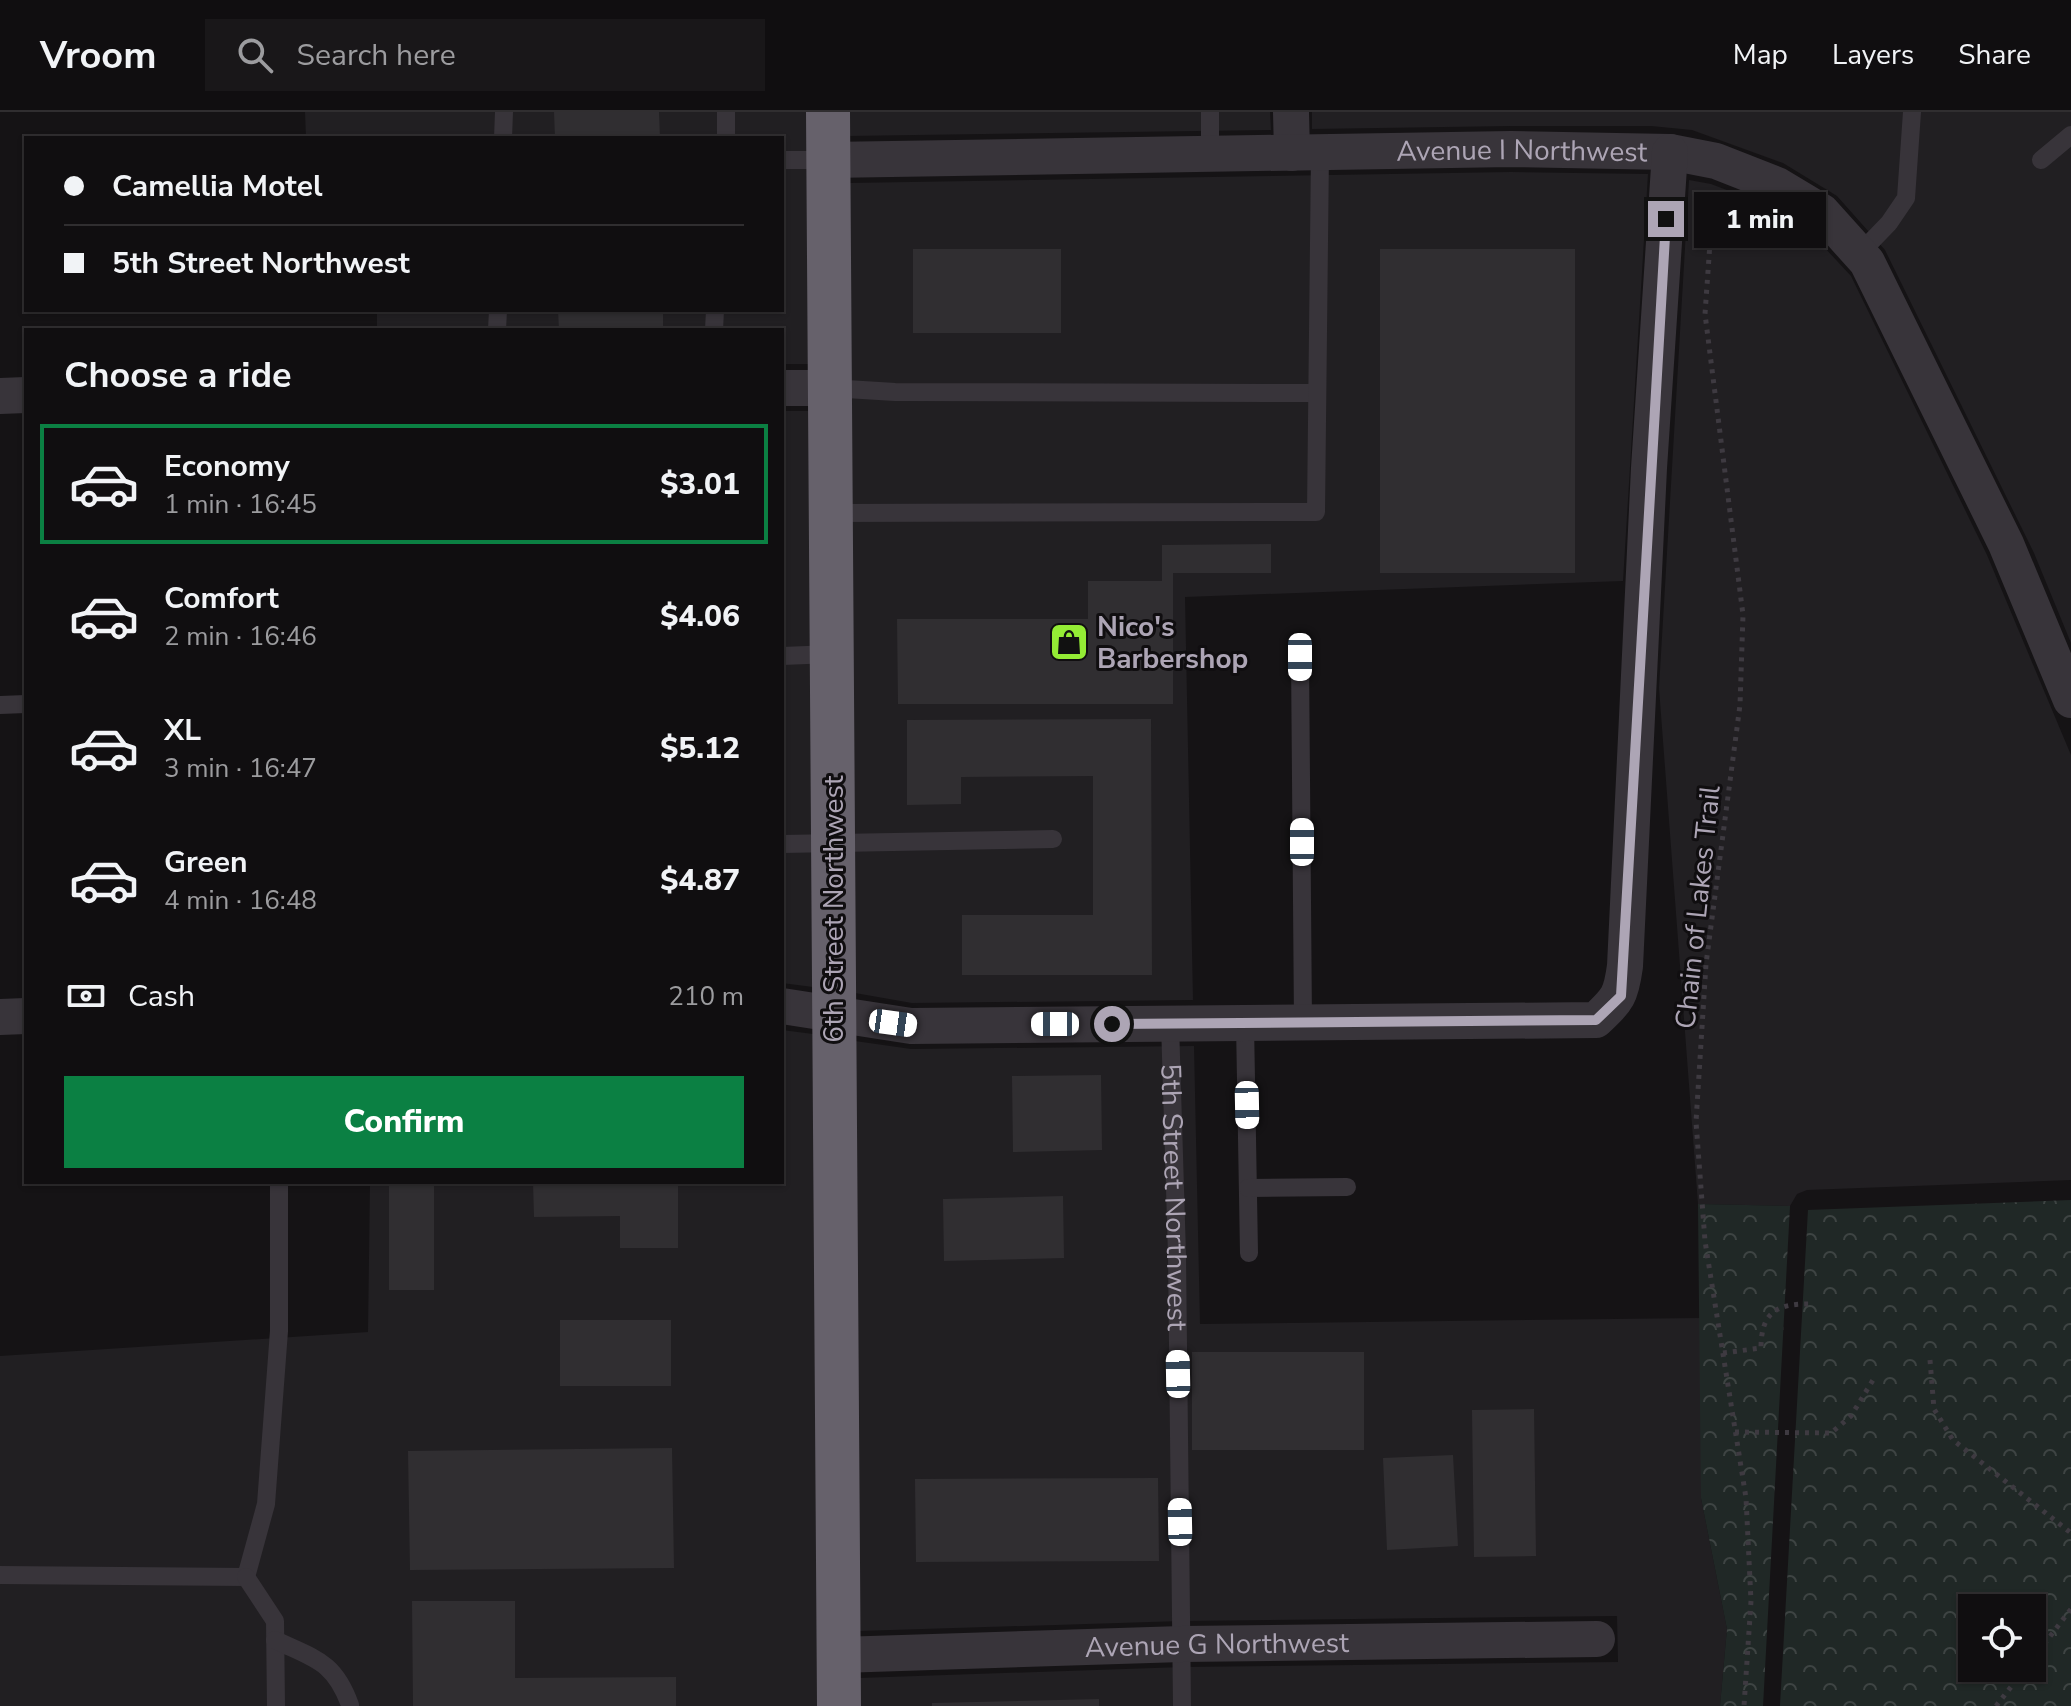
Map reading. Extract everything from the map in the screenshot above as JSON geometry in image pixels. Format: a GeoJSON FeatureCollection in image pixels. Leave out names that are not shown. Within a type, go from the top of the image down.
{"type":"FeatureCollection","features":[{"type":"Feature","properties":{"kind":"highway","name":"6th Street Northwest"},"geometry":{"type":"LineString","coordinates":[[828,112],[839,1706]]}},
{"type":"Feature","properties":{"kind":"street"},"geometry":{"type":"LineString","coordinates":[[1291,112],[1306,153]]}},
{"type":"Feature","properties":{"kind":"street","name":"Avenue I Northwest"},"geometry":{"type":"LineString","coordinates":[[828,160],[1511,149],[1670,152],[1716,161],[1777,185],[1822,212],[1867,262],[2006,544],[2071,700]]}},
{"type":"Feature","properties":{"kind":"street"},"geometry":{"type":"LineString","coordinates":[[784,1006],[911,1026],[1596,1020],[1621,996],[1625,966],[1649,468],[1670,152]]}},
{"type":"Feature","properties":{"kind":"street"},"geometry":{"type":"LineString","coordinates":[[784,388],[830,388]]}},
{"type":"Feature","properties":{"kind":"street"},"geometry":{"type":"LineString","coordinates":[[0,396],[24,395]]}},
{"type":"Feature","properties":{"kind":"street"},"geometry":{"type":"LineString","coordinates":[[0,1017],[24,1016]]}},
{"type":"Feature","properties":{"kind":"street","name":"Avenue G Northwest"},"geometry":{"type":"LineString","coordinates":[[839,1655],[1182,1644],[1597,1639]]}},
{"type":"Feature","properties":{"kind":"lane"},"geometry":{"type":"LineString","coordinates":[[503,136],[504,112]]}},
{"type":"Feature","properties":{"kind":"lane"},"geometry":{"type":"LineString","coordinates":[[726,112],[726,136]]}},
{"type":"Feature","properties":{"kind":"lane"},"geometry":{"type":"LineString","coordinates":[[1210,112],[1210,154]]}},
{"type":"Feature","properties":{"kind":"lane"},"geometry":{"type":"LineString","coordinates":[[1860,253],[1889,223],[1906,198],[1912,112]]}},
{"type":"Feature","properties":{"kind":"lane"},"geometry":{"type":"LineString","coordinates":[[2041,160],[2071,135]]}},
{"type":"Feature","properties":{"kind":"lane"},"geometry":{"type":"LineString","coordinates":[[832,513],[1316,512],[1317,393],[1306,153]]}},
{"type":"Feature","properties":{"kind":"lane"},"geometry":{"type":"LineString","coordinates":[[784,160],[828,160]]}},
{"type":"Feature","properties":{"kind":"lane"},"geometry":{"type":"LineString","coordinates":[[830,388],[895,392],[1317,393]]}},
{"type":"Feature","properties":{"kind":"lane"},"geometry":{"type":"LineString","coordinates":[[784,656],[832,654]]}},
{"type":"Feature","properties":{"kind":"lane"},"geometry":{"type":"LineString","coordinates":[[1300,657],[1303,1022]]}},
{"type":"Feature","properties":{"kind":"lane"},"geometry":{"type":"LineString","coordinates":[[0,705],[24,704]]}},
{"type":"Feature","properties":{"kind":"lane"},"geometry":{"type":"LineString","coordinates":[[784,844],[1053,839]]}},
{"type":"Feature","properties":{"kind":"lane","name":"5th Street Northwest"},"geometry":{"type":"LineString","coordinates":[[1170,1023],[1182,1706]]}},
{"type":"Feature","properties":{"kind":"lane"},"geometry":{"type":"LineString","coordinates":[[1245,1023],[1249,1253]]}},
{"type":"Feature","properties":{"kind":"lane"},"geometry":{"type":"LineString","coordinates":[[276,1706],[275,1621],[246,1577],[266,1504],[279,1331],[279,1184]]}},
{"type":"Feature","properties":{"kind":"lane"},"geometry":{"type":"LineString","coordinates":[[1248,1188],[1347,1187]]}},
{"type":"Feature","properties":{"kind":"lane"},"geometry":{"type":"LineString","coordinates":[[0,1575],[246,1577]]}},
{"type":"Feature","properties":{"kind":"lane"},"geometry":{"type":"LineString","coordinates":[[275,1640],[328,1665],[340,1679],[350,1705]]}},
{"type":"Feature","properties":{"kind":"path","name":"Chain of Lakes Trail"},"geometry":{"type":"LineString","coordinates":[[1716,161],[1705,314],[1743,615],[1740,705],[1706,964],[1696,1122],[1705,1241],[1746,1498],[1751,1601],[1744,1706]]}},
{"type":"Feature","properties":{"kind":"path"},"geometry":{"type":"LineString","coordinates":[[1723,1353],[1761,1348],[1761,1327],[1770,1314],[1790,1303],[1814,1304]]}},
{"type":"Feature","properties":{"kind":"path"},"geometry":{"type":"LineString","coordinates":[[1930,1360],[1934,1409],[1953,1440],[2071,1533]]}},
{"type":"Feature","properties":{"kind":"path"},"geometry":{"type":"LineString","coordinates":[[1735,1432],[1831,1433],[1851,1416],[1873,1380]]}},
{"type":"Feature","properties":{"kind":"path"},"geometry":{"type":"LineString","coordinates":[[2046,1642],[2071,1609]]}},
{"type":"Feature","properties":{"kind":"path"},"geometry":{"type":"LineString","coordinates":[[1996,1706],[2015,1682]]}},
{"type":"Feature","properties":{"kind":"shaded area"},"geometry":{"type":"Polygon","coordinates":[[[305,112],[807,112],[810,364],[784,364],[784,328],[377,328],[377,312],[784,312],[784,136],[306,136],[305,112]]]}},
{"type":"Feature","properties":{"kind":"shaded area"},"geometry":{"type":"Polygon","coordinates":[[[848,112],[1270,112],[1271,130],[848,136],[848,112]]]}},
{"type":"Feature","properties":{"kind":"shaded area"},"geometry":{"type":"Polygon","coordinates":[[[1312,112],[2071,112],[2071,643],[2034,553],[1885,250],[1837,196],[1783,163],[1692,130],[1651,126],[1312,129],[1312,112]]]}},
{"type":"Feature","properties":{"kind":"shaded area"},"geometry":{"type":"Polygon","coordinates":[[[1511,172],[1648,174],[1623,581],[1185,597],[1193,1000],[912,1003],[855,993],[849,183],[1511,172]]]}},
{"type":"Feature","properties":{"kind":"shaded area"},"geometry":{"type":"Polygon","coordinates":[[[1689,180],[1711,184],[1769,206],[1810,232],[1851,276],[1987,555],[2071,755],[2071,1180],[1807,1190],[1797,1194],[1790,1206],[1698,1204],[1659,688],[1689,180]]]}},
{"type":"Feature","properties":{"kind":"shaded area"},"geometry":{"type":"Polygon","coordinates":[[[784,411],[810,411],[813,987],[784,983],[784,411]]]}},
{"type":"Feature","properties":{"kind":"shaded area"},"geometry":{"type":"Polygon","coordinates":[[[784,1030],[813,1034],[818,1706],[0,1706],[0,1356],[368,1332],[370,1184],[784,1184],[784,1030]]]}},
{"type":"Feature","properties":{"kind":"shaded area"},"geometry":{"type":"Polygon","coordinates":[[[855,1041],[911,1049],[1194,1046],[1200,1324],[1701,1318],[1701,1498],[1727,1629],[1720,1706],[859,1706],[859,1678],[1183,1667],[1618,1662],[1617,1616],[1182,1621],[859,1631],[855,1041]]]}},
{"type":"Feature","properties":{"kind":"green space"},"geometry":{"type":"Polygon","coordinates":[[[2071,1200],[2071,1706],[1780,1706],[1808,1210],[2071,1200]]]}},
{"type":"Feature","properties":{"kind":"green space"},"geometry":{"type":"Polygon","coordinates":[[[1698,1204],[1790,1206],[1763,1706],[1720,1706],[1727,1629],[1701,1498],[1698,1204]]]}},
{"type":"Feature","properties":{"kind":"building"},"geometry":{"type":"Polygon","coordinates":[[[554,112],[659,112],[660,136],[555,136],[554,112]]]}},
{"type":"Feature","properties":{"kind":"building"},"geometry":{"type":"Polygon","coordinates":[[[913,249],[1061,249],[1061,333],[913,333],[913,249]]]}},
{"type":"Feature","properties":{"kind":"building"},"geometry":{"type":"Polygon","coordinates":[[[1380,249],[1575,249],[1575,573],[1380,573],[1380,249]]]}},
{"type":"Feature","properties":{"kind":"building"},"geometry":{"type":"Polygon","coordinates":[[[558,312],[663,312],[663,328],[559,328],[558,312]]]}},
{"type":"Feature","properties":{"kind":"building"},"geometry":{"type":"Polygon","coordinates":[[[1271,544],[1271,573],[1173,573],[1173,704],[898,704],[897,619],[1088,619],[1088,581],[1162,581],[1162,545],[1271,544]]]}},
{"type":"Feature","properties":{"kind":"building"},"geometry":{"type":"Polygon","coordinates":[[[1151,719],[1152,975],[962,975],[962,915],[1093,915],[1093,776],[961,777],[961,804],[907,805],[907,720],[1151,719]]]}},
{"type":"Feature","properties":{"kind":"building"},"geometry":{"type":"Polygon","coordinates":[[[1101,1075],[1102,1150],[1013,1152],[1012,1076],[1101,1075]]]}},
{"type":"Feature","properties":{"kind":"building"},"geometry":{"type":"Polygon","coordinates":[[[389,1184],[434,1184],[434,1290],[389,1290],[389,1184]]]}},
{"type":"Feature","properties":{"kind":"building"},"geometry":{"type":"Polygon","coordinates":[[[533,1184],[678,1184],[678,1248],[620,1248],[620,1216],[534,1217],[533,1184]]]}},
{"type":"Feature","properties":{"kind":"building"},"geometry":{"type":"Polygon","coordinates":[[[1063,1196],[1064,1258],[944,1261],[943,1199],[1063,1196]]]}},
{"type":"Feature","properties":{"kind":"building"},"geometry":{"type":"Polygon","coordinates":[[[560,1320],[671,1320],[671,1386],[560,1386],[560,1320]]]}},
{"type":"Feature","properties":{"kind":"building"},"geometry":{"type":"Polygon","coordinates":[[[1192,1352],[1364,1352],[1364,1450],[1192,1450],[1192,1352]]]}},
{"type":"Feature","properties":{"kind":"building"},"geometry":{"type":"Polygon","coordinates":[[[1534,1409],[1536,1556],[1474,1557],[1472,1410],[1534,1409]]]}},
{"type":"Feature","properties":{"kind":"building"},"geometry":{"type":"Polygon","coordinates":[[[672,1448],[674,1568],[410,1570],[408,1451],[672,1448]]]}},
{"type":"Feature","properties":{"kind":"building"},"geometry":{"type":"Polygon","coordinates":[[[1453,1455],[1458,1546],[1387,1550],[1383,1458],[1453,1455]]]}},
{"type":"Feature","properties":{"kind":"building"},"geometry":{"type":"Polygon","coordinates":[[[1158,1478],[1159,1561],[916,1562],[915,1479],[1158,1478]]]}},
{"type":"Feature","properties":{"kind":"building"},"geometry":{"type":"Polygon","coordinates":[[[412,1601],[515,1601],[515,1678],[676,1677],[676,1706],[413,1706],[412,1601]]]}},
{"type":"Feature","properties":{"kind":"building"},"geometry":{"type":"Polygon","coordinates":[[[1099,1699],[1099,1706],[932,1706],[932,1703],[1099,1699]]]}},
{"type":"Feature","properties":{"kind":"place","name":"Nico's Barbershop"},"geometry":{"type":"Point","coordinates":[1069,642]}},
{"type":"Feature","properties":{"kind":"route"},"geometry":{"type":"LineString","coordinates":[[1112,1024],[1596,1020],[1621,996],[1625,966],[1649,468],[1666,219]]}}]}
